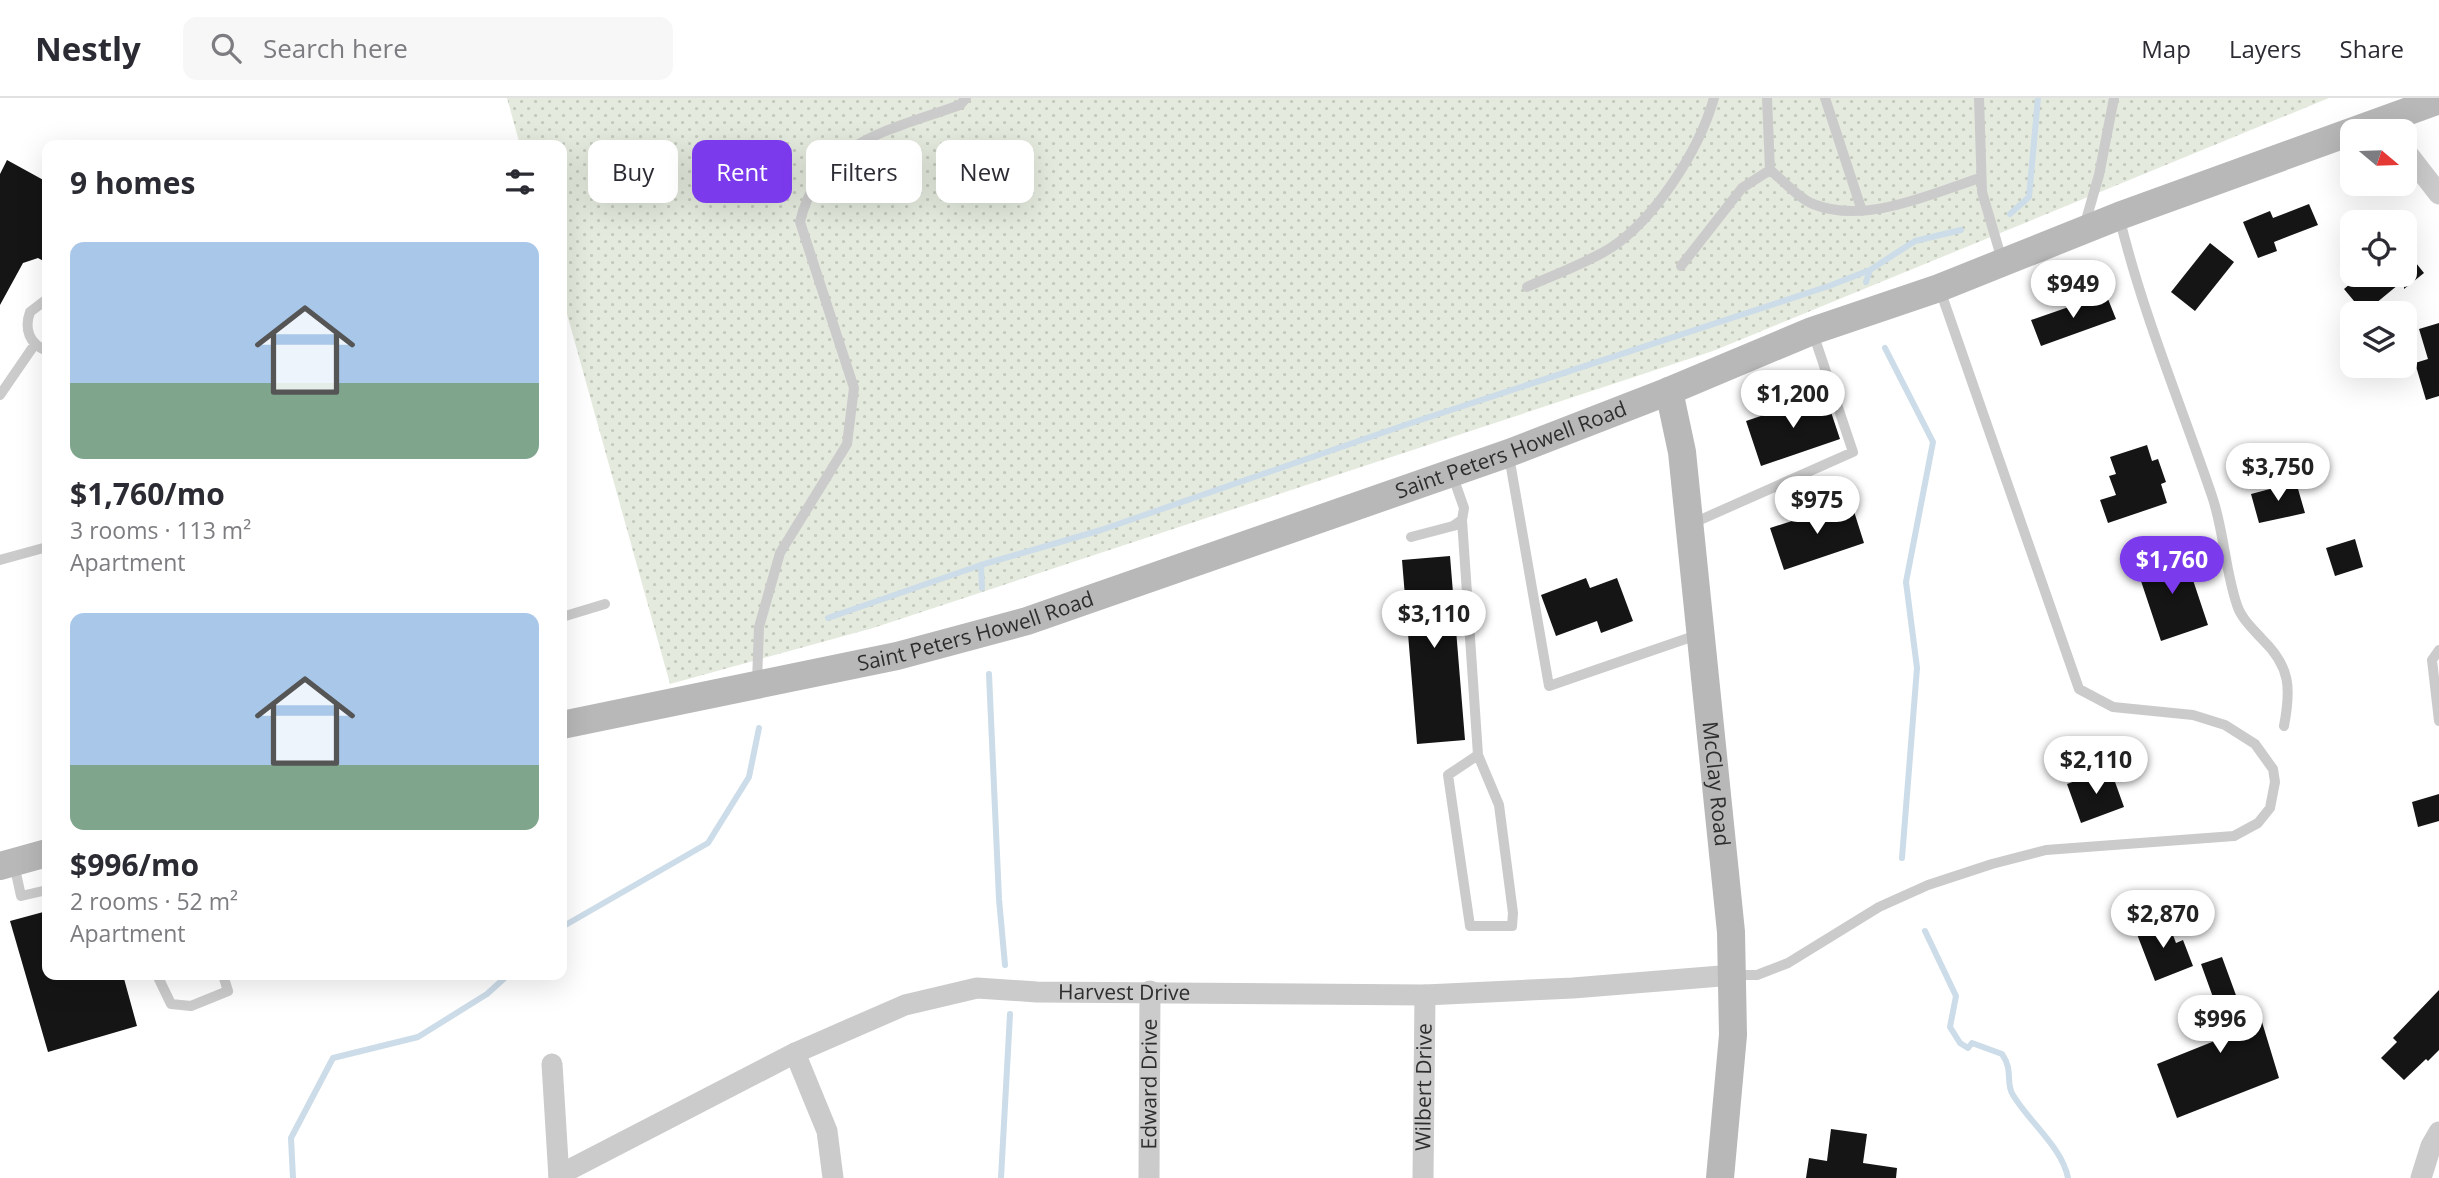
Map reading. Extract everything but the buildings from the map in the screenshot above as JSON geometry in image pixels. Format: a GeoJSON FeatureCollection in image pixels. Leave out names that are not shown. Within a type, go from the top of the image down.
{"type":"FeatureCollection","features":[{"type":"Feature","properties":{"kind":"main road","name":"Saint Peters Howell Road"},"geometry":{"type":"LineString","coordinates":[[2401,119],[2439,100]]}},
{"type":"Feature","properties":{"kind":"main road","name":"Saint Peters Howell Road"},"geometry":{"type":"LineString","coordinates":[[567,724],[897,656],[1027,621],[1508,453],[1669,391],[1812,331],[1939,288],[2119,216],[2340,142]]}},
{"type":"Feature","properties":{"kind":"main road","name":"McClay Road"},"geometry":{"type":"LineString","coordinates":[[1669,391],[1682,452],[1725,865],[1733,975],[1733,1035],[1720,1178]]}},
{"type":"Feature","properties":{"kind":"main road"},"geometry":{"type":"LineString","coordinates":[[7,864],[42,854]]}},
{"type":"Feature","properties":{"kind":"street"},"geometry":{"type":"LineString","coordinates":[[2417,166],[2439,194]]}},
{"type":"Feature","properties":{"kind":"street","name":"Harvest Drive"},"geometry":{"type":"LineString","coordinates":[[559,1177],[795,1053],[905,1005],[977,988],[1037,992],[1425,995],[1573,988],[1733,975]]}},
{"type":"Feature","properties":{"kind":"street","name":"Edward Drive"},"geometry":{"type":"LineString","coordinates":[[1149,1178],[1150,991]]}},
{"type":"Feature","properties":{"kind":"street","name":"Wilbert Drive"},"geometry":{"type":"LineString","coordinates":[[1423,1178],[1425,995]]}},
{"type":"Feature","properties":{"kind":"street"},"geometry":{"type":"LineString","coordinates":[[795,1053],[827,1131],[833,1178]]}},
{"type":"Feature","properties":{"kind":"street"},"geometry":{"type":"LineString","coordinates":[[552,1064],[559,1177]]}},
{"type":"Feature","properties":{"kind":"street"},"geometry":{"type":"LineString","coordinates":[[2421,1178],[2431,1146],[2439,1132]]}},
{"type":"Feature","properties":{"kind":"lane"},"geometry":{"type":"LineString","coordinates":[[757,684],[759,628],[780,553],[847,444],[854,388],[800,222],[806,197],[829,165],[864,139],[960,105],[966,98]]}},
{"type":"Feature","properties":{"kind":"lane"},"geometry":{"type":"LineString","coordinates":[[1527,286],[1604,252],[1638,223],[1687,162],[1707,121],[1714,98]]}},
{"type":"Feature","properties":{"kind":"lane"},"geometry":{"type":"LineString","coordinates":[[1767,98],[1770,170],[1812,204],[1862,211],[1909,201],[1980,178]]}},
{"type":"Feature","properties":{"kind":"lane"},"geometry":{"type":"LineString","coordinates":[[1825,98],[1862,211]]}},
{"type":"Feature","properties":{"kind":"lane"},"geometry":{"type":"LineString","coordinates":[[1979,98],[1980,178],[2002,263]]}},
{"type":"Feature","properties":{"kind":"lane"},"geometry":{"type":"LineString","coordinates":[[2082,233],[2104,153],[2114,98]]}},
{"type":"Feature","properties":{"kind":"lane"},"geometry":{"type":"LineString","coordinates":[[1681,267],[1742,188],[1770,170]]}},
{"type":"Feature","properties":{"kind":"lane"},"geometry":{"type":"LineString","coordinates":[[2119,216],[2167,377],[2213,498],[2237,607],[2250,627],[2273,650],[2288,675],[2289,701],[2284,726]]}},
{"type":"Feature","properties":{"kind":"lane"},"geometry":{"type":"LineString","coordinates":[[1733,975],[1757,975],[1788,963],[1880,907],[1928,885],[1992,864],[2058,848],[2151,845],[2234,836],[2258,823],[2270,808],[2275,782],[2273,769],[2255,744],[2225,725],[2193,715],[2113,707],[2079,689],[1939,288]]}},
{"type":"Feature","properties":{"kind":"lane"},"geometry":{"type":"LineString","coordinates":[[42,302],[36,305],[27,320],[27,329],[35,344],[42,348]]}},
{"type":"Feature","properties":{"kind":"lane"},"geometry":{"type":"LineString","coordinates":[[1688,525],[1853,452],[1812,331]]}},
{"type":"Feature","properties":{"kind":"lane"},"geometry":{"type":"LineString","coordinates":[[0,395],[35,344]]}},
{"type":"Feature","properties":{"kind":"lane"},"geometry":{"type":"LineString","coordinates":[[1508,453],[1549,686],[1700,634]]}},
{"type":"Feature","properties":{"kind":"lane"},"geometry":{"type":"LineString","coordinates":[[1451,472],[1464,508],[1462,520],[1478,755],[1499,805],[1513,913],[1512,926],[1470,926],[1448,775],[1478,755]]}},
{"type":"Feature","properties":{"kind":"lane"},"geometry":{"type":"LineString","coordinates":[[1411,537],[1453,526],[1462,520]]}},
{"type":"Feature","properties":{"kind":"lane"},"geometry":{"type":"LineString","coordinates":[[0,560],[42,548]]}},
{"type":"Feature","properties":{"kind":"lane"},"geometry":{"type":"LineString","coordinates":[[567,615],[604,604]]}},
{"type":"Feature","properties":{"kind":"lane"},"geometry":{"type":"LineString","coordinates":[[2439,650],[2432,660],[2433,688],[2439,720]]}},
{"type":"Feature","properties":{"kind":"lane"},"geometry":{"type":"LineString","coordinates":[[7,864],[21,897],[42,891]]}},
{"type":"Feature","properties":{"kind":"lane"},"geometry":{"type":"LineString","coordinates":[[159,980],[171,1004],[191,1006],[228,992],[224,980]]}},
{"type":"Feature","properties":{"kind":"shaded area"},"geometry":{"type":"Polygon","coordinates":[[[507,98],[2329,98],[1713,351],[873,628],[670,684],[567,314],[567,140],[519,140],[507,98]]]}},
{"type":"Feature","properties":{"kind":"waterway"},"geometry":{"type":"LineString","coordinates":[[2010,214],[2029,197],[2038,98]]}},
{"type":"Feature","properties":{"kind":"waterway"},"geometry":{"type":"LineString","coordinates":[[828,618],[981,565],[1101,530],[1405,425],[1829,286],[1870,270],[1915,241],[1961,230]]}},
{"type":"Feature","properties":{"kind":"waterway"},"geometry":{"type":"LineString","coordinates":[[1866,282],[1870,270]]}},
{"type":"Feature","properties":{"kind":"waterway"},"geometry":{"type":"LineString","coordinates":[[1885,348],[1933,442],[1906,582],[1917,668],[1902,858]]}},
{"type":"Feature","properties":{"kind":"waterway"},"geometry":{"type":"LineString","coordinates":[[981,565],[982,588]]}},
{"type":"Feature","properties":{"kind":"waterway"},"geometry":{"type":"LineString","coordinates":[[989,674],[999,899],[1005,965]]}},
{"type":"Feature","properties":{"kind":"waterway"},"geometry":{"type":"LineString","coordinates":[[567,924],[708,843],[749,777],[759,728]]}},
{"type":"Feature","properties":{"kind":"waterway"},"geometry":{"type":"LineString","coordinates":[[1925,931],[1956,996],[1950,1027],[1960,1043],[1968,1048],[1972,1043],[2002,1054],[2008,1066],[2013,1095],[2052,1145],[2068,1178]]}},
{"type":"Feature","properties":{"kind":"waterway"},"geometry":{"type":"LineString","coordinates":[[293,1178],[291,1138],[333,1058],[418,1037],[487,994],[502,980]]}},
{"type":"Feature","properties":{"kind":"waterway"},"geometry":{"type":"LineString","coordinates":[[1001,1178],[1010,1014]]}}]}
